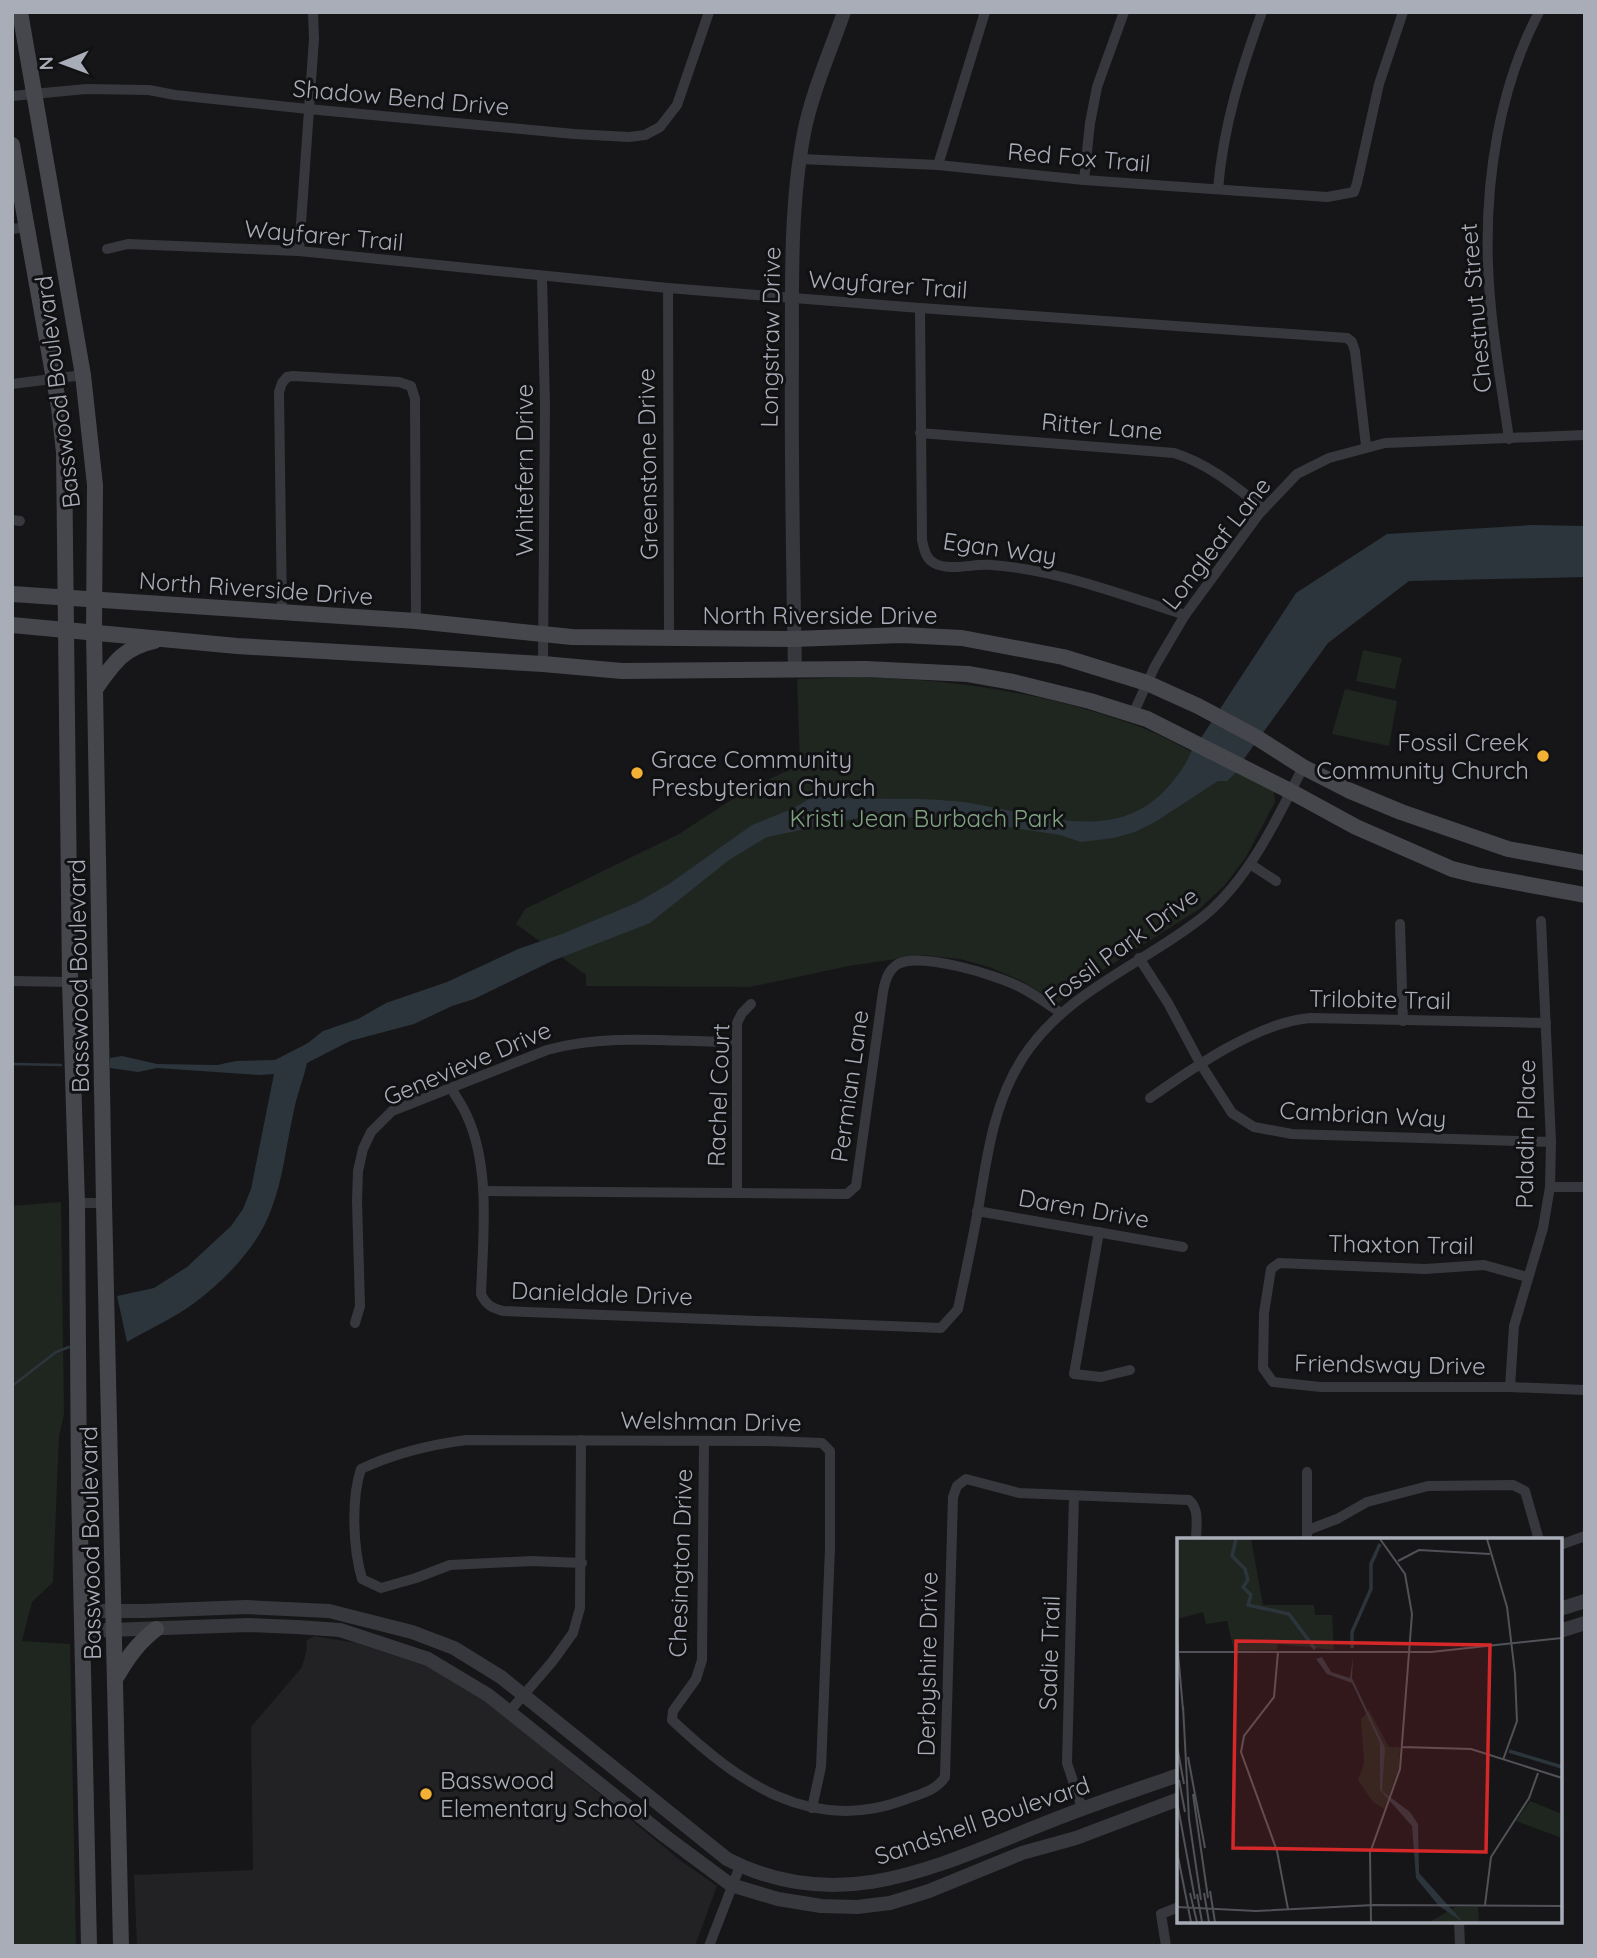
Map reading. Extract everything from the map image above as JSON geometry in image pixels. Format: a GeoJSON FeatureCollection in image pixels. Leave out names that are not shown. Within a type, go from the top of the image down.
{"type":"FeatureCollection","features":[{"type":"Feature","properties":{"kind":"main road","name":"Basswood Boulevard"},"geometry":{"type":"LineString","coordinates":[[20,12],[83,375],[95,485],[94,632],[104,1203],[121,1946]]}},
{"type":"Feature","properties":{"kind":"main road","name":"Basswood Boulevard"},"geometry":{"type":"LineString","coordinates":[[12,145],[19,228],[53,379],[64,452],[70,982],[77,1203],[89,1946]]}},
{"type":"Feature","properties":{"kind":"main road","name":"North Riverside Drive"},"geometry":{"type":"LineString","coordinates":[[12,594],[416,621],[572,638],[794,639],[902,635],[962,638],[1063,657],[1147,683],[1199,706],[1348,790],[1463,835],[1508,849],[1585,863]]}},
{"type":"Feature","properties":{"kind":"main road"},"geometry":{"type":"LineString","coordinates":[[12,625],[161,640],[622,671],[866,669],[968,674],[1013,682],[1133,714],[1248,769],[1356,827],[1452,869],[1585,895]]}},
{"type":"Feature","properties":{"kind":"main road"},"geometry":{"type":"LineString","coordinates":[[96,688],[124,652],[140,644],[161,640]]}},
{"type":"Feature","properties":{"kind":"main road"},"geometry":{"type":"LineString","coordinates":[[116,1678],[128,1655],[156,1629]]}},
{"type":"Feature","properties":{"kind":"main road"},"geometry":{"type":"LineString","coordinates":[[88,1866],[119,1865]]}},
{"type":"Feature","properties":{"kind":"street"},"geometry":{"type":"LineString","coordinates":[[299,251],[314,39],[313,12]]}},
{"type":"Feature","properties":{"kind":"street","name":"Shadow Bend Drive"},"geometry":{"type":"LineString","coordinates":[[12,96],[107,88],[149,90],[308,109],[629,137],[645,135],[660,127],[677,105],[709,12]]}},
{"type":"Feature","properties":{"kind":"street","name":"Longstraw Drive"},"geometry":{"type":"LineString","coordinates":[[795,670],[792,298],[800,159],[810,110],[844,12]]}},
{"type":"Feature","properties":{"kind":"street"},"geometry":{"type":"LineString","coordinates":[[938,165],[985,12]]}},
{"type":"Feature","properties":{"kind":"street"},"geometry":{"type":"LineString","coordinates":[[1084,180],[1097,86],[1124,12]]}},
{"type":"Feature","properties":{"kind":"street"},"geometry":{"type":"LineString","coordinates":[[1218,189],[1222,144],[1235,92],[1262,12]]}},
{"type":"Feature","properties":{"kind":"street","name":"Red Fox Trail"},"geometry":{"type":"LineString","coordinates":[[800,159],[938,165],[1084,180],[1327,197],[1354,192],[1384,68],[1403,12]]}},
{"type":"Feature","properties":{"kind":"street","name":"Chestnut Street"},"geometry":{"type":"LineString","coordinates":[[1509,439],[1488,267],[1488,205],[1507,93],[1529,31],[1539,12]]}},
{"type":"Feature","properties":{"kind":"street","name":"Wayfarer Trail"},"geometry":{"type":"LineString","coordinates":[[107,249],[128,243],[299,251],[542,277],[920,309],[1347,338],[1352,342],[1355,351],[1366,446]]}},
{"type":"Feature","properties":{"kind":"street","name":"Whitefern Drive"},"geometry":{"type":"LineString","coordinates":[[542,277],[545,406],[543,664]]}},
{"type":"Feature","properties":{"kind":"street","name":"Greenstone Drive"},"geometry":{"type":"LineString","coordinates":[[668,288],[669,639]]}},
{"type":"Feature","properties":{"kind":"street","name":"Egan Way"},"geometry":{"type":"LineString","coordinates":[[920,309],[922,540],[926,554],[933,562],[944,566],[996,565],[1057,576],[1185,615]]}},
{"type":"Feature","properties":{"kind":"street"},"geometry":{"type":"LineString","coordinates":[[12,384],[83,375]]}},
{"type":"Feature","properties":{"kind":"street"},"geometry":{"type":"LineString","coordinates":[[282,613],[279,392],[282,383],[287,377],[293,376],[386,381],[411,386],[415,399],[416,621]]}},
{"type":"Feature","properties":{"kind":"street","name":"Ritter Lane"},"geometry":{"type":"LineString","coordinates":[[920,433],[1174,453],[1196,460],[1216,472],[1264,509]]}},
{"type":"Feature","properties":{"kind":"street","name":"Longleaf Lane"},"geometry":{"type":"LineString","coordinates":[[1133,714],[1185,615],[1264,509],[1297,474],[1329,457],[1385,443],[1585,435]]}},
{"type":"Feature","properties":{"kind":"street","name":"Fossil Park Drive"},"geometry":{"type":"LineString","coordinates":[[941,1328],[958,1309],[985,1159],[1005,1090],[1034,1042],[1081,996],[1204,916],[1230,892],[1250,864],[1303,767]]}},
{"type":"Feature","properties":{"kind":"street"},"geometry":{"type":"LineString","coordinates":[[1250,864],[1276,881]]}},
{"type":"Feature","properties":{"kind":"street","name":"Paladin Place"},"geometry":{"type":"LineString","coordinates":[[1510,1387],[1514,1326],[1544,1228],[1550,1187],[1551,1142],[1541,920]]}},
{"type":"Feature","properties":{"kind":"street"},"geometry":{"type":"LineString","coordinates":[[1400,924],[1403,1021]]}},
{"type":"Feature","properties":{"kind":"street","name":"Cambrian Way"},"geometry":{"type":"LineString","coordinates":[[1139,958],[1168,1003],[1200,1063],[1232,1113],[1242,1121],[1270,1132],[1292,1135],[1551,1142]]}},
{"type":"Feature","properties":{"kind":"street","name":"Permian Lane"},"geometry":{"type":"LineString","coordinates":[[484,1191],[847,1194],[854,1190],[883,992],[888,974],[900,963],[920,961],[944,964],[987,974],[1021,987],[1061,1013]]}},
{"type":"Feature","properties":{"kind":"street"},"geometry":{"type":"LineString","coordinates":[[12,981],[102,985]]}},
{"type":"Feature","properties":{"kind":"street","name":"Rachel Court"},"geometry":{"type":"LineString","coordinates":[[737,1192],[736,1042],[739,1017],[751,1004]]}},
{"type":"Feature","properties":{"kind":"street","name":"Trilobite Trail"},"geometry":{"type":"LineString","coordinates":[[1150,1098],[1200,1063],[1290,1019],[1546,1023]]}},
{"type":"Feature","properties":{"kind":"street","name":"Genevieve Drive"},"geometry":{"type":"LineString","coordinates":[[355,1323],[360,1306],[358,1171],[363,1149],[371,1132],[392,1111],[570,1043],[736,1042]]}},
{"type":"Feature","properties":{"kind":"street","name":"Danieldale Drive"},"geometry":{"type":"LineString","coordinates":[[451,1088],[468,1117],[476,1141],[484,1191],[481,1294],[491,1308],[503,1311],[941,1328]]}},
{"type":"Feature","properties":{"kind":"street"},"geometry":{"type":"LineString","coordinates":[[1550,1187],[1585,1187]]}},
{"type":"Feature","properties":{"kind":"street"},"geometry":{"type":"LineString","coordinates":[[77,1203],[104,1203]]}},
{"type":"Feature","properties":{"kind":"street","name":"Daren Drive"},"geometry":{"type":"LineString","coordinates":[[977,1211],[1183,1247]]}},
{"type":"Feature","properties":{"kind":"street"},"geometry":{"type":"LineString","coordinates":[[1099,1232],[1074,1374],[1101,1377],[1130,1370]]}},
{"type":"Feature","properties":{"kind":"street","name":"Thaxton Trail"},"geometry":{"type":"LineString","coordinates":[[1274,1266],[1279,1263],[1426,1269],[1484,1265],[1527,1277]]}},
{"type":"Feature","properties":{"kind":"street","name":"Friendsway Drive"},"geometry":{"type":"LineString","coordinates":[[1274,1266],[1270,1269],[1264,1313],[1263,1368],[1273,1382],[1321,1387],[1510,1387],[1585,1390]]}},
{"type":"Feature","properties":{"kind":"street","name":"Welshman Drive"},"geometry":{"type":"LineString","coordinates":[[582,1563],[531,1561],[450,1565],[381,1588],[362,1579],[358,1565],[355,1487],[361,1469],[392,1455],[466,1440],[822,1443],[830,1451],[829,1561],[821,1767],[812,1808]]}},
{"type":"Feature","properties":{"kind":"street"},"geometry":{"type":"LineString","coordinates":[[509,1712],[573,1633],[580,1608],[581,1440]]}},
{"type":"Feature","properties":{"kind":"street","name":"Chesington Drive"},"geometry":{"type":"LineString","coordinates":[[673,1720],[673,1710],[696,1679],[702,1660],[704,1442]]}},
{"type":"Feature","properties":{"kind":"street"},"geometry":{"type":"LineString","coordinates":[[1307,1472],[1307,1535],[1367,1502],[1429,1486],[1513,1485],[1525,1491],[1538,1538]]}},
{"type":"Feature","properties":{"kind":"street","name":"Derbyshire Drive"},"geometry":{"type":"LineString","coordinates":[[673,1720],[703,1748],[743,1778],[775,1797],[812,1808],[842,1812],[892,1804],[939,1786],[945,1777],[949,1586],[953,1497],[957,1486],[966,1479],[1019,1493],[1189,1500],[1196,1511],[1196,1538]]}},
{"type":"Feature","properties":{"kind":"street","name":"Sadie Trail"},"geometry":{"type":"LineString","coordinates":[[1074,1496],[1067,1763],[1082,1808]]}},
{"type":"Feature","properties":{"kind":"street"},"geometry":{"type":"LineString","coordinates":[[1562,1544],[1585,1536]]}},
{"type":"Feature","properties":{"kind":"street"},"geometry":{"type":"LineString","coordinates":[[1562,1608],[1585,1601]]}},
{"type":"Feature","properties":{"kind":"street","name":"Sandshell Boulevard"},"geometry":{"type":"LineString","coordinates":[[82,1611],[246,1607],[329,1611],[412,1632],[454,1648],[501,1677],[692,1833],[740,1866],[769,1877],[806,1885],[847,1886],[887,1881],[990,1846],[1082,1808],[1177,1776]]}},
{"type":"Feature","properties":{"kind":"street"},"geometry":{"type":"LineString","coordinates":[[1562,1630],[1585,1623]]}},
{"type":"Feature","properties":{"kind":"street","name":"Sandshell Boulevard"},"geometry":{"type":"LineString","coordinates":[[82,1630],[248,1625],[340,1630],[428,1659],[488,1695],[731,1885],[778,1899],[821,1906],[857,1907],[890,1903],[929,1891],[1022,1853],[1076,1838],[1177,1799]]}},
{"type":"Feature","properties":{"kind":"street"},"geometry":{"type":"LineString","coordinates":[[709,1946],[740,1866]]}},
{"type":"Feature","properties":{"kind":"street"},"geometry":{"type":"LineString","coordinates":[[1166,1946],[1161,1914],[1177,1908]]}},
{"type":"Feature","properties":{"kind":"street"},"geometry":{"type":"LineString","coordinates":[[1459,1923],[1460,1946]]}},
{"type":"Feature","properties":{"kind":"shaded area"},"geometry":{"type":"Polygon","coordinates":[[[1533,525],[1585,526],[1585,577],[1409,581],[1328,643],[1241,763],[1244,765],[1227,781],[1218,781],[1135,832],[1081,842],[1060,835],[968,821],[863,817],[767,837],[729,860],[650,923],[552,961],[474,999],[414,1024],[350,1041],[307,1063],[294,1108],[279,1187],[265,1224],[249,1250],[205,1295],[127,1342],[117,1296],[154,1288],[187,1267],[231,1226],[243,1209],[251,1189],[274,1074],[157,1068],[138,1072],[110,1068],[110,1058],[122,1056],[157,1064],[217,1065],[236,1061],[275,1060],[308,1043],[323,1031],[358,1019],[386,1003],[447,982],[518,949],[636,903],[669,884],[752,825],[809,799],[936,800],[1065,820],[1093,821],[1120,817],[1145,807],[1175,778],[1187,762],[1194,743],[1197,744],[1296,593],[1387,534],[1533,525]]]}},
{"type":"Feature","properties":{"kind":"shaded area","name":"Basswood Elementary School"},"geometry":{"type":"Polygon","coordinates":[[[314,1636],[356,1643],[426,1666],[484,1699],[681,1861],[717,1886],[695,1946],[137,1946],[134,1875],[253,1870],[251,1727],[302,1667],[307,1649],[306,1641],[314,1636]]]}},
{"type":"Feature","properties":{"kind":"green space"},"geometry":{"type":"Polygon","coordinates":[[[1363,650],[1402,658],[1395,689],[1356,681],[1363,650]]]}},
{"type":"Feature","properties":{"kind":"green space","name":"Kristi Jean Burbach Park"},"geometry":{"type":"Polygon","coordinates":[[[862,677],[964,685],[1030,696],[1096,712],[1148,730],[1274,792],[1275,802],[1246,857],[1225,885],[1198,910],[1100,972],[1058,1003],[1020,980],[989,967],[960,959],[923,955],[849,966],[750,987],[586,986],[586,975],[516,924],[525,909],[679,834],[748,789],[800,765],[797,679],[862,677]]]}},
{"type":"Feature","properties":{"kind":"green space"},"geometry":{"type":"Polygon","coordinates":[[[1345,689],[1397,701],[1389,746],[1332,734],[1345,689]]]}},
{"type":"Feature","properties":{"kind":"green space"},"geometry":{"type":"Polygon","coordinates":[[[61,1202],[64,1414],[59,1436],[53,1582],[32,1602],[22,1641],[70,1644],[76,1946],[12,1946],[12,1206],[61,1202]]]}},
{"type":"Feature","properties":{"kind":"waterway"},"geometry":{"type":"LineString","coordinates":[[12,1064],[61,1065]]}},
{"type":"Feature","properties":{"kind":"waterway"},"geometry":{"type":"LineString","coordinates":[[12,1386],[56,1352],[69,1347]]}},
{"type":"Feature","properties":{"kind":"place","name":"Fossil Creek Community Church"},"geometry":{"type":"Point","coordinates":[1543,756]}},
{"type":"Feature","properties":{"kind":"place","name":"Grace Community Presbyterian Church"},"geometry":{"type":"Point","coordinates":[637,773]}},
{"type":"Feature","properties":{"kind":"place","name":"Basswood Elementary School"},"geometry":{"type":"Point","coordinates":[426,1794]}}]}
